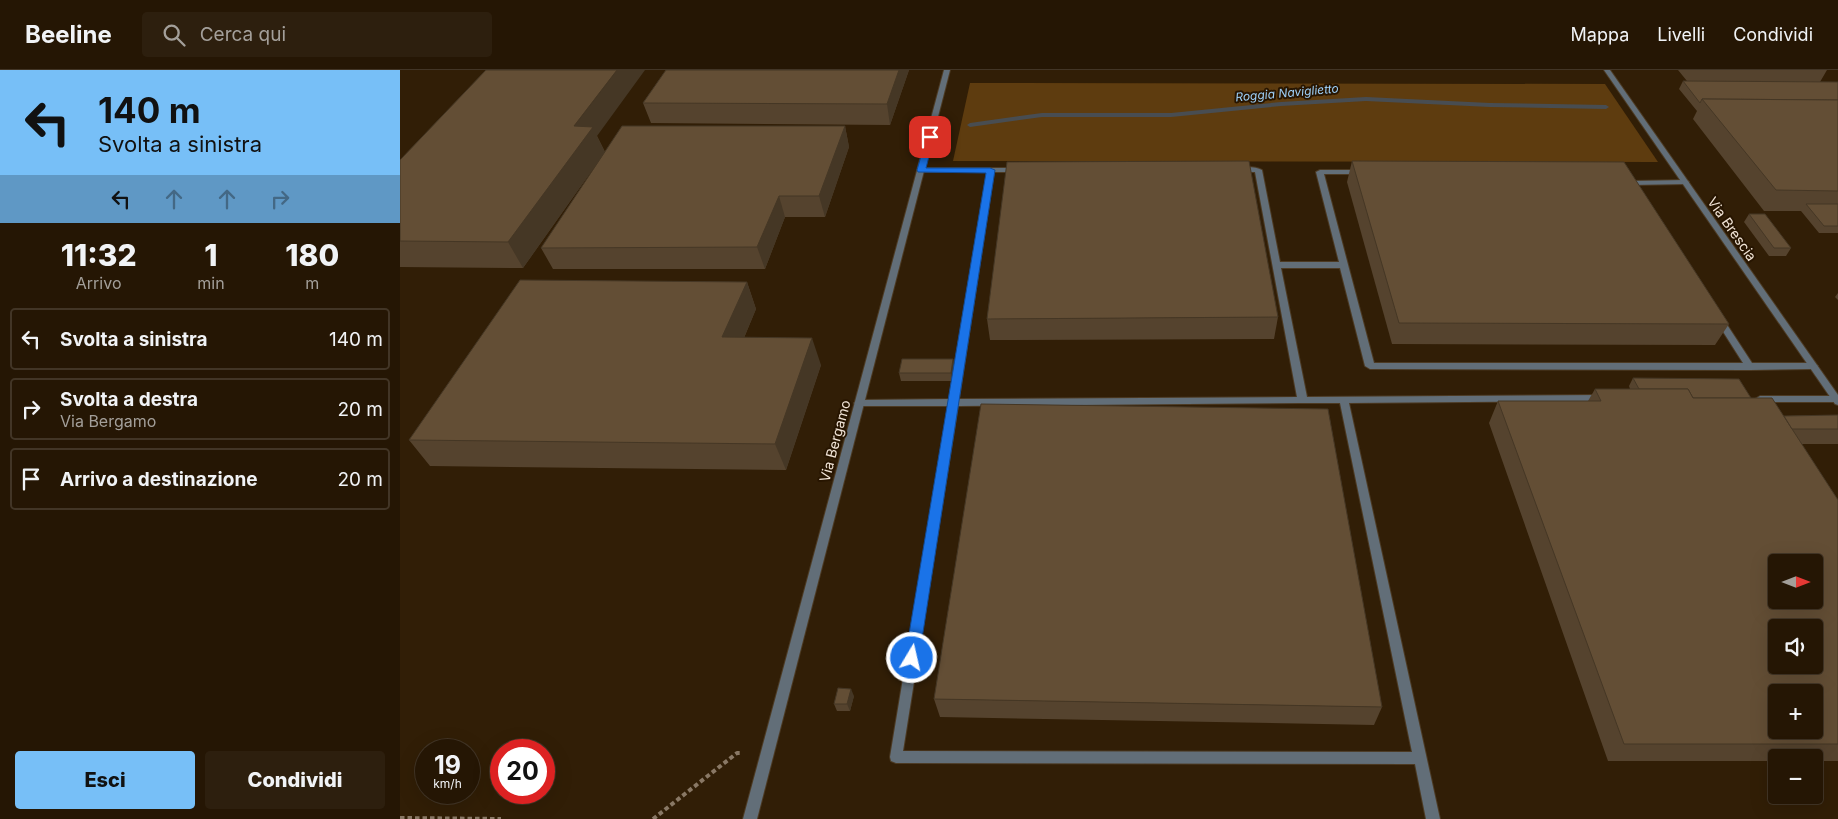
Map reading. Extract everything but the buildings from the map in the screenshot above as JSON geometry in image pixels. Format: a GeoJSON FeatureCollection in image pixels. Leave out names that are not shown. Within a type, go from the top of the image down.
{"type":"FeatureCollection","features":[{"type":"Feature","properties":{"kind":"street","name":"Via Bergamo"},"geometry":{"type":"LineString","coordinates":[[750,819],[947,70]]}},
{"type":"Feature","properties":{"kind":"street","name":"Via Brescia"},"geometry":{"type":"LineString","coordinates":[[1607,70],[1837,400]]}},
{"type":"Feature","properties":{"kind":"street"},"geometry":{"type":"LineString","coordinates":[[921,170],[1030,170]]}},
{"type":"Feature","properties":{"kind":"street"},"geometry":{"type":"LineString","coordinates":[[990,170],[896,757],[1420,758]]}},
{"type":"Feature","properties":{"kind":"street"},"geometry":{"type":"LineString","coordinates":[[1228,170],[1258,170],[1303,401]]}},
{"type":"Feature","properties":{"kind":"street"},"geometry":{"type":"LineString","coordinates":[[1369,172],[1320,172],[1370,366],[1813,366]]}},
{"type":"Feature","properties":{"kind":"street"},"geometry":{"type":"LineString","coordinates":[[1636,191],[1629,180],[1685,182]]}},
{"type":"Feature","properties":{"kind":"street"},"geometry":{"type":"LineString","coordinates":[[1276,265],[1344,265]]}},
{"type":"Feature","properties":{"kind":"street"},"geometry":{"type":"LineString","coordinates":[[1712,308],[1750,367]]}},
{"type":"Feature","properties":{"kind":"street"},"geometry":{"type":"LineString","coordinates":[[859,403],[1616,398]]}},
{"type":"Feature","properties":{"kind":"street"},"geometry":{"type":"LineString","coordinates":[[1751,399],[1837,400]]}},
{"type":"Feature","properties":{"kind":"street"},"geometry":{"type":"LineString","coordinates":[[1344,401],[1433,819]]}},
{"type":"Feature","properties":{"kind":"path"},"geometry":{"type":"LineString","coordinates":[[653,819],[737,753],[767,753]]}},
{"type":"Feature","properties":{"kind":"path"},"geometry":{"type":"LineString","coordinates":[[400,818],[501,819]]}},
{"type":"Feature","properties":{"kind":"shaded area"},"geometry":{"type":"Polygon","coordinates":[[[970,83],[1605,84],[1658,162],[953,161],[970,83]]]}},
{"type":"Feature","properties":{"kind":"waterway","name":"Roggia Naviglietto"},"geometry":{"type":"LineString","coordinates":[[970,125],[1042,115],[1171,115],[1281,104],[1366,99],[1490,105],[1606,107]]}},
{"type":"Feature","properties":{"kind":"route"},"geometry":{"type":"LineString","coordinates":[[912,658],[990,170],[921,170],[930,137]]}}]}
